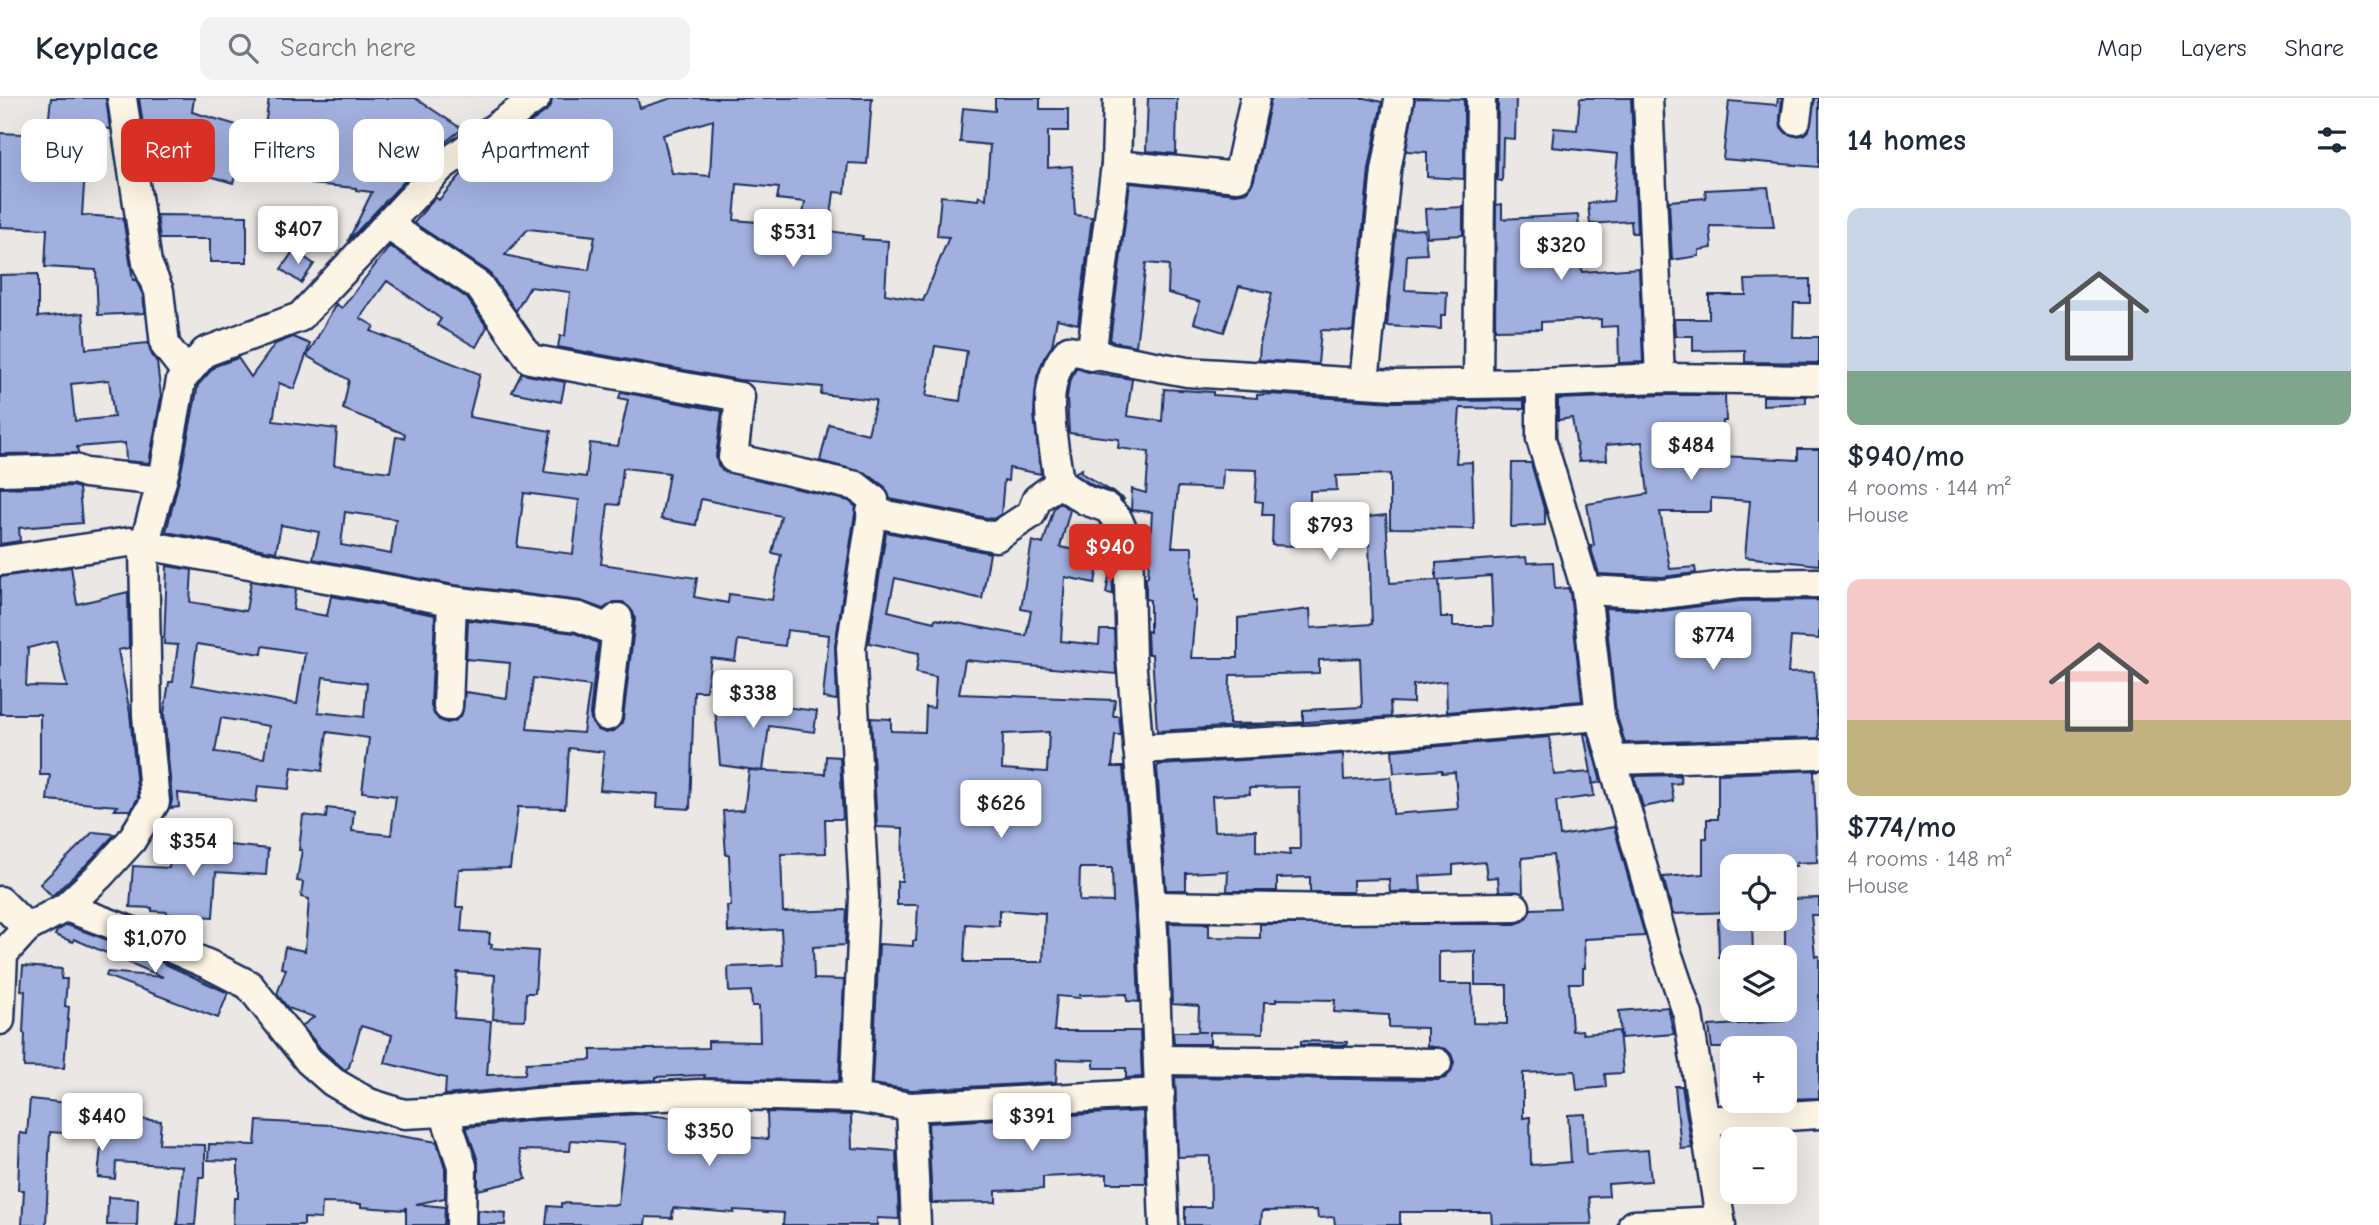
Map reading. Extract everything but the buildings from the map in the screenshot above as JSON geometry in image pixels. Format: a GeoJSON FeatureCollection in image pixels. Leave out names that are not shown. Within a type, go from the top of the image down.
{"type":"FeatureCollection","features":[{"type":"Feature","properties":{"kind":"street"},"geometry":{"type":"LineString","coordinates":[[122,98],[147,263],[159,291],[165,345],[187,373]]}},
{"type":"Feature","properties":{"kind":"street"},"geometry":{"type":"LineString","coordinates":[[0,1020],[3,954],[27,928],[66,907],[131,841],[155,802],[147,715],[144,546],[162,481],[181,380],[205,352],[300,317],[441,166],[536,98]]}},
{"type":"Feature","properties":{"kind":"street"},"geometry":{"type":"LineString","coordinates":[[1091,356],[1116,165],[1118,98]]}},
{"type":"Feature","properties":{"kind":"street"},"geometry":{"type":"LineString","coordinates":[[1116,165],[1238,177],[1255,98]]}},
{"type":"Feature","properties":{"kind":"street"},"geometry":{"type":"LineString","coordinates":[[1478,383],[1481,98]]}},
{"type":"Feature","properties":{"kind":"street"},"geometry":{"type":"LineString","coordinates":[[1648,98],[1660,379]]}},
{"type":"Feature","properties":{"kind":"street"},"geometry":{"type":"LineString","coordinates":[[1364,382],[1386,171],[1399,100]]}},
{"type":"Feature","properties":{"kind":"street"},"geometry":{"type":"LineString","coordinates":[[388,225],[479,286],[530,359],[740,397],[733,458],[856,486],[874,500],[852,648],[852,699],[864,897],[855,1098]]}},
{"type":"Feature","properties":{"kind":"street"},"geometry":{"type":"LineString","coordinates":[[1164,1225],[1152,906],[1131,657],[1128,543],[1118,520],[1107,508],[1085,500],[1059,483],[1048,408],[1059,361],[1069,350],[1187,372],[1395,385],[1660,379],[1819,380]]}},
{"type":"Feature","properties":{"kind":"street"},"geometry":{"type":"LineString","coordinates":[[1541,383],[1541,439],[1586,590],[1600,716],[1665,947],[1688,1015],[1720,1223],[1633,1225]]}},
{"type":"Feature","properties":{"kind":"street"},"geometry":{"type":"LineString","coordinates":[[0,471],[75,469],[85,473],[162,481]]}},
{"type":"Feature","properties":{"kind":"street"},"geometry":{"type":"LineString","coordinates":[[871,512],[996,537],[1031,514],[1037,499],[1059,483]]}},
{"type":"Feature","properties":{"kind":"street"},"geometry":{"type":"LineString","coordinates":[[0,561],[129,541],[144,546],[452,601],[579,617],[606,628],[618,618],[607,716]]}},
{"type":"Feature","properties":{"kind":"street"},"geometry":{"type":"LineString","coordinates":[[1586,590],[1663,594],[1739,584],[1819,583]]}},
{"type":"Feature","properties":{"kind":"street"},"geometry":{"type":"LineString","coordinates":[[448,706],[452,601]]}},
{"type":"Feature","properties":{"kind":"street"},"geometry":{"type":"LineString","coordinates":[[1138,749],[1324,738],[1600,716]]}},
{"type":"Feature","properties":{"kind":"street"},"geometry":{"type":"LineString","coordinates":[[1614,760],[1817,754]]}},
{"type":"Feature","properties":{"kind":"street"},"geometry":{"type":"LineString","coordinates":[[0,901],[27,928]]}},
{"type":"Feature","properties":{"kind":"street"},"geometry":{"type":"LineString","coordinates":[[1152,906],[1515,908]]}},
{"type":"Feature","properties":{"kind":"street"},"geometry":{"type":"LineString","coordinates":[[66,907],[152,940],[249,985],[309,1061],[332,1082],[369,1103],[404,1114],[699,1094],[855,1098],[911,1107],[1160,1093]]}},
{"type":"Feature","properties":{"kind":"street"},"geometry":{"type":"LineString","coordinates":[[1158,1060],[1437,1063]]}},
{"type":"Feature","properties":{"kind":"street"},"geometry":{"type":"LineString","coordinates":[[911,1107],[916,1225]]}},
{"type":"Feature","properties":{"kind":"street"},"geometry":{"type":"LineString","coordinates":[[444,1112],[462,1166],[461,1225]]}},
{"type":"Feature","properties":{"kind":"street"},"geometry":{"type":"LineString","coordinates":[[1706,1121],[1819,1114]]}}]}
